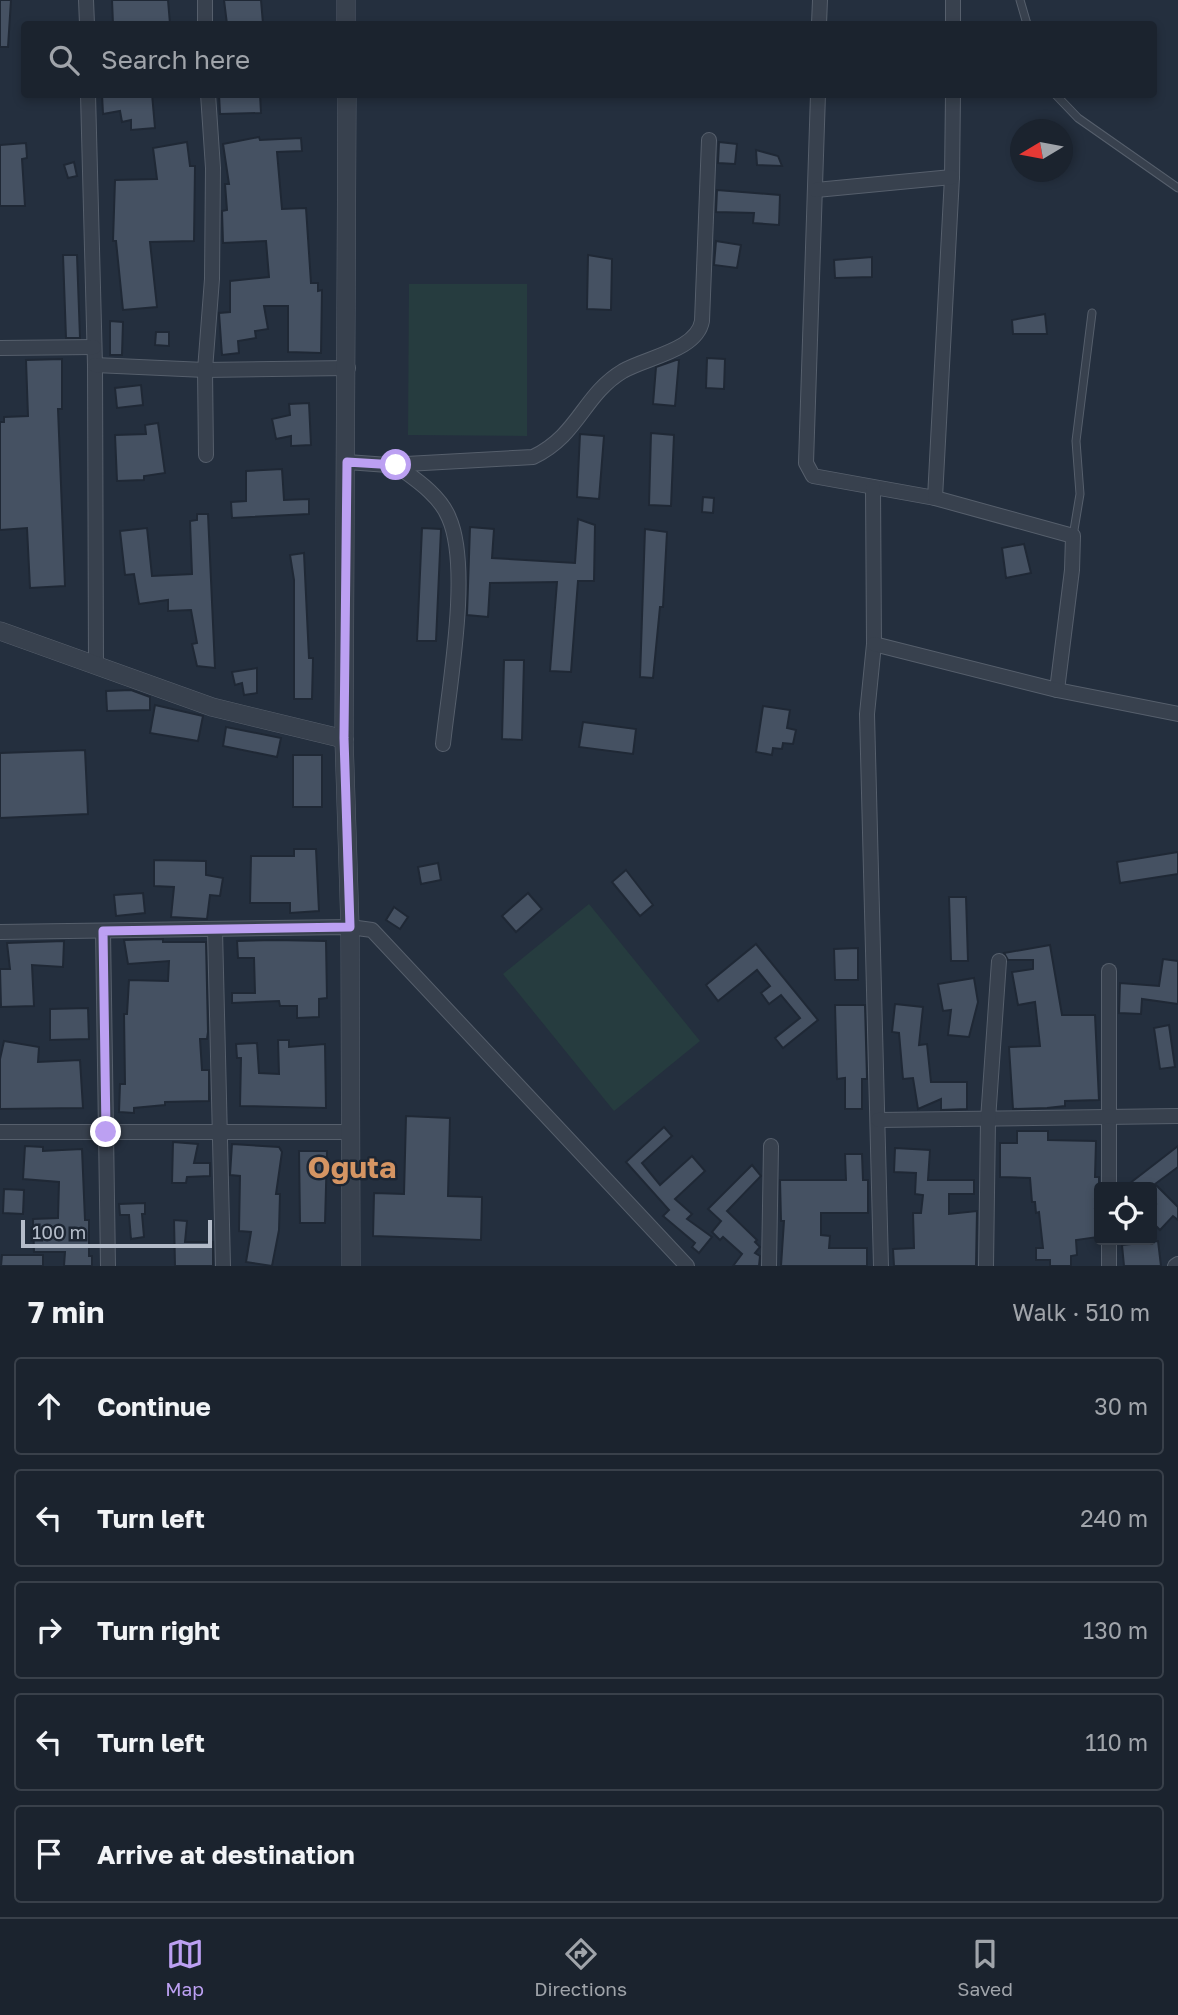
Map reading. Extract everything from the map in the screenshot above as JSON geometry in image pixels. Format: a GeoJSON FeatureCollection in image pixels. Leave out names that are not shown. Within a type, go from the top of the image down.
{"type":"FeatureCollection","features":[{"type":"Feature","properties":{"kind":"street"},"geometry":{"type":"LineString","coordinates":[[86,0],[87,21]]}},
{"type":"Feature","properties":{"kind":"street"},"geometry":{"type":"LineString","coordinates":[[205,0],[205,21]]}},
{"type":"Feature","properties":{"kind":"street"},"geometry":{"type":"LineString","coordinates":[[346,0],[346,21]]}},
{"type":"Feature","properties":{"kind":"street"},"geometry":{"type":"LineString","coordinates":[[819,21],[820,0]]}},
{"type":"Feature","properties":{"kind":"street"},"geometry":{"type":"LineString","coordinates":[[953,0],[953,21]]}},
{"type":"Feature","properties":{"kind":"street"},"geometry":{"type":"LineString","coordinates":[[88,98],[95,365],[96,665]]}},
{"type":"Feature","properties":{"kind":"street"},"geometry":{"type":"LineString","coordinates":[[206,455],[205,370],[212,279],[213,168],[208,98]]}},
{"type":"Feature","properties":{"kind":"street"},"geometry":{"type":"LineString","coordinates":[[347,98],[348,368],[344,738],[350,927],[351,1266]]}},
{"type":"Feature","properties":{"kind":"street"},"geometry":{"type":"LineString","coordinates":[[818,98],[806,463],[813,476],[935,498],[1073,536],[1072,570],[1057,690]]}},
{"type":"Feature","properties":{"kind":"street"},"geometry":{"type":"LineString","coordinates":[[935,498],[952,177],[953,98]]}},
{"type":"Feature","properties":{"kind":"street"},"geometry":{"type":"LineString","coordinates":[[347,462],[396,465],[533,457],[552,447],[570,432],[592,399],[624,370],[696,338],[702,321],[709,140]]}},
{"type":"Feature","properties":{"kind":"street"},"geometry":{"type":"LineString","coordinates":[[816,190],[952,177]]}},
{"type":"Feature","properties":{"kind":"street"},"geometry":{"type":"LineString","coordinates":[[0,348],[94,347]]}},
{"type":"Feature","properties":{"kind":"street"},"geometry":{"type":"LineString","coordinates":[[95,365],[205,370],[348,368]]}},
{"type":"Feature","properties":{"kind":"street"},"geometry":{"type":"LineString","coordinates":[[396,465],[428,490],[449,515],[456,537],[457,599],[443,744]]}},
{"type":"Feature","properties":{"kind":"street"},"geometry":{"type":"LineString","coordinates":[[873,488],[874,644],[867,713],[881,1266]]}},
{"type":"Feature","properties":{"kind":"street"},"geometry":{"type":"LineString","coordinates":[[0,631],[212,707],[344,738]]}},
{"type":"Feature","properties":{"kind":"street"},"geometry":{"type":"LineString","coordinates":[[874,644],[1057,690],[1178,714]]}},
{"type":"Feature","properties":{"kind":"street"},"geometry":{"type":"LineString","coordinates":[[0,932],[350,927],[372,930],[687,1266]]}},
{"type":"Feature","properties":{"kind":"street"},"geometry":{"type":"LineString","coordinates":[[215,930],[223,1266]]}},
{"type":"Feature","properties":{"kind":"street"},"geometry":{"type":"LineString","coordinates":[[103,931],[108,1266]]}},
{"type":"Feature","properties":{"kind":"street"},"geometry":{"type":"LineString","coordinates":[[986,1266],[988,1120],[999,961]]}},
{"type":"Feature","properties":{"kind":"street"},"geometry":{"type":"LineString","coordinates":[[1109,971],[1109,1182]]}},
{"type":"Feature","properties":{"kind":"street"},"geometry":{"type":"LineString","coordinates":[[878,1120],[1178,1116]]}},
{"type":"Feature","properties":{"kind":"street"},"geometry":{"type":"LineString","coordinates":[[0,1132],[352,1132]]}},
{"type":"Feature","properties":{"kind":"street"},"geometry":{"type":"LineString","coordinates":[[769,1266],[771,1146]]}},
{"type":"Feature","properties":{"kind":"street"},"geometry":{"type":"LineString","coordinates":[[1109,1245],[1109,1266]]}},
{"type":"Feature","properties":{"kind":"lane"},"geometry":{"type":"LineString","coordinates":[[1020,0],[1026,21]]}},
{"type":"Feature","properties":{"kind":"lane"},"geometry":{"type":"LineString","coordinates":[[1059,98],[1078,118],[1178,188]]}},
{"type":"Feature","properties":{"kind":"lane"},"geometry":{"type":"LineString","coordinates":[[1073,536],[1080,494],[1076,441],[1092,313]]}},
{"type":"Feature","properties":{"kind":"green space"},"geometry":{"type":"Polygon","coordinates":[[[409,284],[527,284],[527,436],[408,435],[409,284]]]}},
{"type":"Feature","properties":{"kind":"green space"},"geometry":{"type":"Polygon","coordinates":[[[589,904],[700,1041],[614,1111],[503,974],[589,904]]]}},
{"type":"Feature","properties":{"kind":"building"},"geometry":{"type":"Polygon","coordinates":[[[0,0],[11,0],[8,47],[0,47],[0,0]]]}},
{"type":"Feature","properties":{"kind":"building"},"geometry":{"type":"Polygon","coordinates":[[[112,0],[168,0],[170,21],[113,21],[112,0]]]}},
{"type":"Feature","properties":{"kind":"building"},"geometry":{"type":"Polygon","coordinates":[[[224,0],[261,0],[263,21],[227,21],[224,0]]]}},
{"type":"Feature","properties":{"kind":"building"},"geometry":{"type":"Polygon","coordinates":[[[102,98],[152,98],[155,128],[131,130],[131,120],[122,122],[120,111],[103,114],[102,98]]]}},
{"type":"Feature","properties":{"kind":"building"},"geometry":{"type":"Polygon","coordinates":[[[219,98],[260,98],[261,113],[220,114],[219,98]]]}},
{"type":"Feature","properties":{"kind":"building"},"geometry":{"type":"Polygon","coordinates":[[[259,137],[260,140],[301,138],[302,151],[277,152],[282,209],[306,208],[311,283],[318,283],[318,291],[322,290],[321,353],[288,352],[288,306],[264,306],[268,329],[255,331],[256,338],[238,341],[239,353],[222,355],[219,313],[230,312],[230,281],[269,277],[266,241],[223,243],[222,211],[227,210],[225,184],[229,184],[223,144],[259,137]]]}},
{"type":"Feature","properties":{"kind":"building"},"geometry":{"type":"Polygon","coordinates":[[[187,142],[190,166],[195,166],[194,241],[150,242],[157,307],[123,310],[116,241],[113,241],[115,180],[157,179],[153,148],[187,142]]]}},
{"type":"Feature","properties":{"kind":"building"},"geometry":{"type":"Polygon","coordinates":[[[719,142],[737,144],[735,164],[718,163],[719,142]]]}},
{"type":"Feature","properties":{"kind":"building"},"geometry":{"type":"Polygon","coordinates":[[[26,143],[27,158],[22,159],[25,206],[0,206],[0,145],[26,143]]]}},
{"type":"Feature","properties":{"kind":"building"},"geometry":{"type":"Polygon","coordinates":[[[756,150],[778,156],[782,166],[757,165],[756,150]]]}},
{"type":"Feature","properties":{"kind":"building"},"geometry":{"type":"Polygon","coordinates":[[[74,162],[77,176],[68,178],[64,165],[74,162]]]}},
{"type":"Feature","properties":{"kind":"building"},"geometry":{"type":"Polygon","coordinates":[[[717,190],[780,195],[779,225],[753,223],[754,213],[716,212],[717,190]]]}},
{"type":"Feature","properties":{"kind":"building"},"geometry":{"type":"Polygon","coordinates":[[[716,241],[741,245],[737,268],[714,265],[716,241]]]}},
{"type":"Feature","properties":{"kind":"building"},"geometry":{"type":"Polygon","coordinates":[[[63,255],[77,255],[80,338],[66,338],[63,255]]]}},
{"type":"Feature","properties":{"kind":"building"},"geometry":{"type":"Polygon","coordinates":[[[588,255],[612,259],[611,310],[587,309],[588,255]]]}},
{"type":"Feature","properties":{"kind":"building"},"geometry":{"type":"Polygon","coordinates":[[[872,257],[872,277],[835,278],[834,260],[872,257]]]}},
{"type":"Feature","properties":{"kind":"building"},"geometry":{"type":"Polygon","coordinates":[[[1045,314],[1047,334],[1013,334],[1012,320],[1045,314]]]}},
{"type":"Feature","properties":{"kind":"building"},"geometry":{"type":"Polygon","coordinates":[[[110,321],[123,322],[122,355],[110,355],[110,321]]]}},
{"type":"Feature","properties":{"kind":"building"},"geometry":{"type":"Polygon","coordinates":[[[156,332],[169,332],[169,346],[155,345],[156,332]]]}},
{"type":"Feature","properties":{"kind":"building"},"geometry":{"type":"Polygon","coordinates":[[[707,358],[725,359],[724,389],[706,388],[707,358]]]}},
{"type":"Feature","properties":{"kind":"building"},"geometry":{"type":"Polygon","coordinates":[[[62,359],[62,409],[58,409],[65,586],[30,588],[27,528],[0,530],[0,422],[4,422],[4,417],[28,416],[26,360],[62,359]]]}},
{"type":"Feature","properties":{"kind":"building"},"geometry":{"type":"Polygon","coordinates":[[[679,360],[675,406],[653,404],[656,367],[679,360]]]}},
{"type":"Feature","properties":{"kind":"building"},"geometry":{"type":"Polygon","coordinates":[[[141,385],[143,405],[117,408],[115,388],[141,385]]]}},
{"type":"Feature","properties":{"kind":"building"},"geometry":{"type":"Polygon","coordinates":[[[309,403],[311,445],[291,446],[291,436],[276,439],[272,419],[290,415],[289,404],[309,403]]]}},
{"type":"Feature","properties":{"kind":"building"},"geometry":{"type":"Polygon","coordinates":[[[158,423],[165,473],[144,476],[144,480],[117,481],[115,435],[146,434],[145,425],[158,423]]]}},
{"type":"Feature","properties":{"kind":"building"},"geometry":{"type":"Polygon","coordinates":[[[651,433],[674,435],[671,506],[649,505],[651,433]]]}},
{"type":"Feature","properties":{"kind":"building"},"geometry":{"type":"Polygon","coordinates":[[[580,434],[604,436],[599,499],[577,497],[580,434]]]}},
{"type":"Feature","properties":{"kind":"building"},"geometry":{"type":"Polygon","coordinates":[[[282,469],[284,500],[309,499],[309,514],[232,518],[231,502],[246,501],[246,471],[282,469]]]}},
{"type":"Feature","properties":{"kind":"building"},"geometry":{"type":"Polygon","coordinates":[[[703,497],[714,498],[713,513],[702,512],[703,497]]]}},
{"type":"Feature","properties":{"kind":"building"},"geometry":{"type":"Polygon","coordinates":[[[197,514],[208,514],[215,668],[197,666],[192,644],[197,643],[191,610],[168,611],[168,600],[139,604],[134,574],[125,575],[120,531],[147,528],[152,576],[192,574],[190,521],[197,520],[197,514]]]}},
{"type":"Feature","properties":{"kind":"building"},"geometry":{"type":"Polygon","coordinates":[[[578,519],[595,525],[594,581],[578,581],[571,672],[550,671],[557,582],[490,583],[488,617],[467,615],[470,527],[494,529],[492,558],[575,563],[578,519]]]}},
{"type":"Feature","properties":{"kind":"building"},"geometry":{"type":"Polygon","coordinates":[[[422,528],[441,529],[436,641],[417,641],[422,528]]]}},
{"type":"Feature","properties":{"kind":"building"},"geometry":{"type":"Polygon","coordinates":[[[645,529],[667,532],[663,607],[660,607],[653,678],[640,677],[645,529]]]}},
{"type":"Feature","properties":{"kind":"building"},"geometry":{"type":"Polygon","coordinates":[[[1024,544],[1031,573],[1006,578],[1002,548],[1024,544]]]}},
{"type":"Feature","properties":{"kind":"building"},"geometry":{"type":"Polygon","coordinates":[[[304,553],[309,658],[313,658],[312,699],[294,699],[294,580],[290,555],[304,553]]]}},
{"type":"Feature","properties":{"kind":"building"},"geometry":{"type":"Polygon","coordinates":[[[504,660],[524,660],[522,740],[502,739],[504,660]]]}},
{"type":"Feature","properties":{"kind":"building"},"geometry":{"type":"Polygon","coordinates":[[[257,668],[257,693],[244,695],[242,683],[235,685],[232,672],[257,668]]]}},
{"type":"Feature","properties":{"kind":"building"},"geometry":{"type":"Polygon","coordinates":[[[131,690],[150,697],[150,710],[107,711],[106,691],[131,690]]]}},
{"type":"Feature","properties":{"kind":"building"},"geometry":{"type":"Polygon","coordinates":[[[155,705],[203,716],[198,741],[150,733],[155,705]]]}},
{"type":"Feature","properties":{"kind":"building"},"geometry":{"type":"Polygon","coordinates":[[[763,706],[790,710],[787,728],[796,730],[793,744],[783,743],[782,749],[773,748],[772,755],[756,752],[763,706]]]}},
{"type":"Feature","properties":{"kind":"building"},"geometry":{"type":"Polygon","coordinates":[[[583,722],[636,729],[633,754],[579,747],[583,722]]]}},
{"type":"Feature","properties":{"kind":"building"},"geometry":{"type":"Polygon","coordinates":[[[226,727],[281,738],[277,757],[223,746],[226,727]]]}},
{"type":"Feature","properties":{"kind":"building"},"geometry":{"type":"Polygon","coordinates":[[[85,750],[88,814],[0,818],[0,753],[85,750]]]}},
{"type":"Feature","properties":{"kind":"building"},"geometry":{"type":"Polygon","coordinates":[[[293,755],[322,755],[322,807],[293,807],[293,755]]]}},
{"type":"Feature","properties":{"kind":"building"},"geometry":{"type":"Polygon","coordinates":[[[294,849],[316,849],[319,911],[290,913],[290,903],[250,903],[251,856],[294,856],[294,849]]]}},
{"type":"Feature","properties":{"kind":"building"},"geometry":{"type":"Polygon","coordinates":[[[1178,852],[1178,874],[1120,883],[1117,862],[1178,852]]]}},
{"type":"Feature","properties":{"kind":"building"},"geometry":{"type":"Polygon","coordinates":[[[154,860],[206,861],[206,875],[223,878],[220,896],[210,895],[207,919],[171,917],[174,887],[154,886],[154,860]]]}},
{"type":"Feature","properties":{"kind":"building"},"geometry":{"type":"Polygon","coordinates":[[[438,863],[441,880],[421,884],[418,867],[438,863]]]}},
{"type":"Feature","properties":{"kind":"building"},"geometry":{"type":"Polygon","coordinates":[[[626,870],[653,905],[640,916],[612,882],[626,870]]]}},
{"type":"Feature","properties":{"kind":"building"},"geometry":{"type":"Polygon","coordinates":[[[143,893],[145,913],[116,916],[114,895],[143,893]]]}},
{"type":"Feature","properties":{"kind":"building"},"geometry":{"type":"Polygon","coordinates":[[[528,893],[542,909],[516,932],[502,916],[528,893]]]}},
{"type":"Feature","properties":{"kind":"building"},"geometry":{"type":"Polygon","coordinates":[[[949,897],[966,897],[968,961],[951,961],[949,897]]]}},
{"type":"Feature","properties":{"kind":"building"},"geometry":{"type":"Polygon","coordinates":[[[394,907],[408,917],[400,929],[386,920],[394,907]]]}},
{"type":"Feature","properties":{"kind":"building"},"geometry":{"type":"Polygon","coordinates":[[[163,939],[163,942],[206,942],[208,1032],[207,1039],[200,1039],[202,1070],[209,1070],[209,1101],[165,1102],[165,1105],[134,1108],[134,1113],[119,1112],[120,1084],[125,1084],[124,1014],[127,1014],[129,980],[168,981],[169,961],[128,964],[124,940],[163,939]]]}},
{"type":"Feature","properties":{"kind":"building"},"geometry":{"type":"Polygon","coordinates":[[[64,941],[63,967],[32,965],[34,1006],[1,1007],[0,969],[10,969],[7,943],[64,941]]]}},
{"type":"Feature","properties":{"kind":"building"},"geometry":{"type":"Polygon","coordinates":[[[237,941],[326,941],[327,998],[319,999],[319,1017],[297,1018],[297,1006],[280,1006],[279,1001],[232,1003],[232,993],[255,993],[254,958],[238,958],[237,941]]]}},
{"type":"Feature","properties":{"kind":"building"},"geometry":{"type":"Polygon","coordinates":[[[756,944],[818,1020],[783,1048],[775,1038],[800,1018],[781,995],[769,1004],[761,993],[770,986],[757,970],[718,1001],[706,985],[756,944]]]}},
{"type":"Feature","properties":{"kind":"building"},"geometry":{"type":"Polygon","coordinates":[[[1050,945],[1062,1015],[1095,1015],[1099,1100],[1065,1101],[1065,1106],[1047,1108],[1013,1109],[1009,1047],[1040,1046],[1035,1002],[1018,1005],[1012,972],[1033,969],[1033,960],[1008,960],[1004,953],[1050,945]]]}},
{"type":"Feature","properties":{"kind":"building"},"geometry":{"type":"Polygon","coordinates":[[[858,948],[858,980],[835,980],[834,949],[858,948]]]}},
{"type":"Feature","properties":{"kind":"building"},"geometry":{"type":"Polygon","coordinates":[[[1163,959],[1178,961],[1178,1004],[1142,999],[1141,1014],[1119,1013],[1120,983],[1159,986],[1163,959]]]}},
{"type":"Feature","properties":{"kind":"building"},"geometry":{"type":"Polygon","coordinates":[[[974,978],[978,1002],[969,1037],[948,1035],[951,1010],[943,1011],[938,984],[974,978]]]}},
{"type":"Feature","properties":{"kind":"building"},"geometry":{"type":"Polygon","coordinates":[[[895,1004],[923,1007],[919,1045],[927,1044],[931,1082],[967,1082],[967,1109],[941,1110],[941,1099],[918,1109],[913,1078],[903,1079],[899,1033],[892,1032],[895,1004]]]}},
{"type":"Feature","properties":{"kind":"building"},"geometry":{"type":"Polygon","coordinates":[[[835,1005],[865,1005],[867,1079],[862,1079],[862,1109],[845,1109],[845,1078],[837,1079],[835,1005]]]}},
{"type":"Feature","properties":{"kind":"building"},"geometry":{"type":"Polygon","coordinates":[[[88,1008],[89,1039],[50,1040],[50,1009],[88,1008]]]}},
{"type":"Feature","properties":{"kind":"building"},"geometry":{"type":"Polygon","coordinates":[[[1169,1025],[1175,1067],[1160,1069],[1154,1028],[1169,1025]]]}},
{"type":"Feature","properties":{"kind":"building"},"geometry":{"type":"Polygon","coordinates":[[[278,1040],[289,1040],[289,1047],[325,1044],[326,1108],[240,1106],[241,1058],[237,1058],[236,1044],[257,1043],[259,1073],[279,1074],[278,1040]]]}},
{"type":"Feature","properties":{"kind":"building"},"geometry":{"type":"Polygon","coordinates":[[[4,1041],[39,1047],[38,1062],[80,1060],[83,1108],[0,1109],[0,1059],[4,1041]]]}},
{"type":"Feature","properties":{"kind":"building"},"geometry":{"type":"Polygon","coordinates":[[[406,1116],[450,1118],[448,1196],[482,1197],[481,1240],[373,1236],[374,1193],[404,1194],[406,1116]]]}},
{"type":"Feature","properties":{"kind":"building"},"geometry":{"type":"Polygon","coordinates":[[[664,1127],[672,1136],[642,1163],[660,1185],[692,1156],[705,1171],[675,1199],[692,1214],[687,1219],[712,1237],[699,1253],[692,1247],[695,1243],[663,1216],[669,1210],[626,1162],[664,1127]]]}},
{"type":"Feature","properties":{"kind":"building"},"geometry":{"type":"Polygon","coordinates":[[[1017,1131],[1048,1131],[1048,1140],[1096,1141],[1095,1177],[1099,1177],[1099,1182],[1094,1182],[1094,1238],[1076,1240],[1077,1255],[1071,1256],[1071,1266],[1050,1266],[1050,1260],[1036,1260],[1036,1248],[1043,1248],[1039,1212],[1036,1213],[1035,1202],[1032,1202],[1030,1178],[1000,1177],[1000,1143],[1017,1143],[1017,1131]]]}},
{"type":"Feature","properties":{"kind":"building"},"geometry":{"type":"Polygon","coordinates":[[[173,1142],[198,1144],[194,1163],[210,1163],[210,1176],[187,1177],[186,1183],[172,1183],[173,1142]]]}},
{"type":"Feature","properties":{"kind":"building"},"geometry":{"type":"Polygon","coordinates":[[[232,1144],[279,1147],[282,1152],[276,1194],[280,1194],[279,1230],[272,1266],[246,1262],[251,1232],[239,1231],[240,1176],[230,1175],[232,1144]]]}},
{"type":"Feature","properties":{"kind":"building"},"geometry":{"type":"Polygon","coordinates":[[[25,1146],[43,1147],[43,1151],[82,1149],[85,1220],[89,1220],[89,1256],[92,1256],[92,1266],[64,1266],[65,1252],[34,1252],[33,1219],[58,1218],[59,1182],[23,1179],[25,1146]]]}},
{"type":"Feature","properties":{"kind":"building"},"geometry":{"type":"Polygon","coordinates":[[[1178,1146],[1178,1167],[1157,1183],[1131,1182],[1178,1146]]]}},
{"type":"Feature","properties":{"kind":"building"},"geometry":{"type":"Polygon","coordinates":[[[895,1148],[930,1150],[928,1180],[974,1180],[974,1194],[949,1194],[949,1214],[977,1211],[976,1266],[894,1266],[893,1249],[914,1248],[913,1213],[921,1213],[923,1195],[915,1194],[916,1173],[894,1172],[895,1148]]]}},
{"type":"Feature","properties":{"kind":"building"},"geometry":{"type":"Polygon","coordinates":[[[299,1151],[327,1151],[325,1223],[300,1223],[299,1151]]]}},
{"type":"Feature","properties":{"kind":"building"},"geometry":{"type":"Polygon","coordinates":[[[845,1154],[862,1154],[863,1180],[868,1180],[868,1213],[821,1213],[821,1235],[830,1236],[829,1248],[867,1248],[867,1266],[781,1266],[784,1221],[781,1221],[780,1180],[846,1180],[845,1154]]]}},
{"type":"Feature","properties":{"kind":"building"},"geometry":{"type":"Polygon","coordinates":[[[752,1165],[761,1176],[727,1211],[757,1240],[755,1242],[760,1247],[755,1253],[760,1256],[759,1266],[733,1266],[742,1254],[723,1237],[720,1240],[712,1232],[721,1221],[708,1209],[752,1165]]]}},
{"type":"Feature","properties":{"kind":"building"},"geometry":{"type":"Polygon","coordinates":[[[1157,1186],[1178,1207],[1178,1220],[1173,1216],[1160,1230],[1157,1227],[1157,1186]]]}},
{"type":"Feature","properties":{"kind":"building"},"geometry":{"type":"Polygon","coordinates":[[[4,1189],[24,1190],[23,1214],[3,1213],[4,1189]]]}},
{"type":"Feature","properties":{"kind":"building"},"geometry":{"type":"Polygon","coordinates":[[[145,1203],[145,1214],[142,1214],[144,1237],[131,1239],[129,1215],[120,1215],[119,1204],[145,1203]]]}},
{"type":"Feature","properties":{"kind":"building"},"geometry":{"type":"Polygon","coordinates":[[[174,1220],[187,1221],[185,1242],[213,1242],[213,1266],[175,1266],[174,1220]]]}},
{"type":"Feature","properties":{"kind":"building"},"geometry":{"type":"Polygon","coordinates":[[[1157,1241],[1161,1266],[1124,1266],[1122,1245],[1157,1245],[1157,1241]]]}},
{"type":"Feature","properties":{"kind":"building"},"geometry":{"type":"Polygon","coordinates":[[[2,1255],[43,1255],[43,1266],[1,1266],[2,1255]]]}},
{"type":"Feature","properties":{"kind":"district","name":"Oguta"},"geometry":{"type":"Point","coordinates":[352,1168]}},
{"type":"Feature","properties":{"kind":"route"},"geometry":{"type":"LineString","coordinates":[[106,1132],[103,931],[350,927],[344,738],[347,462],[396,465]]}}]}
